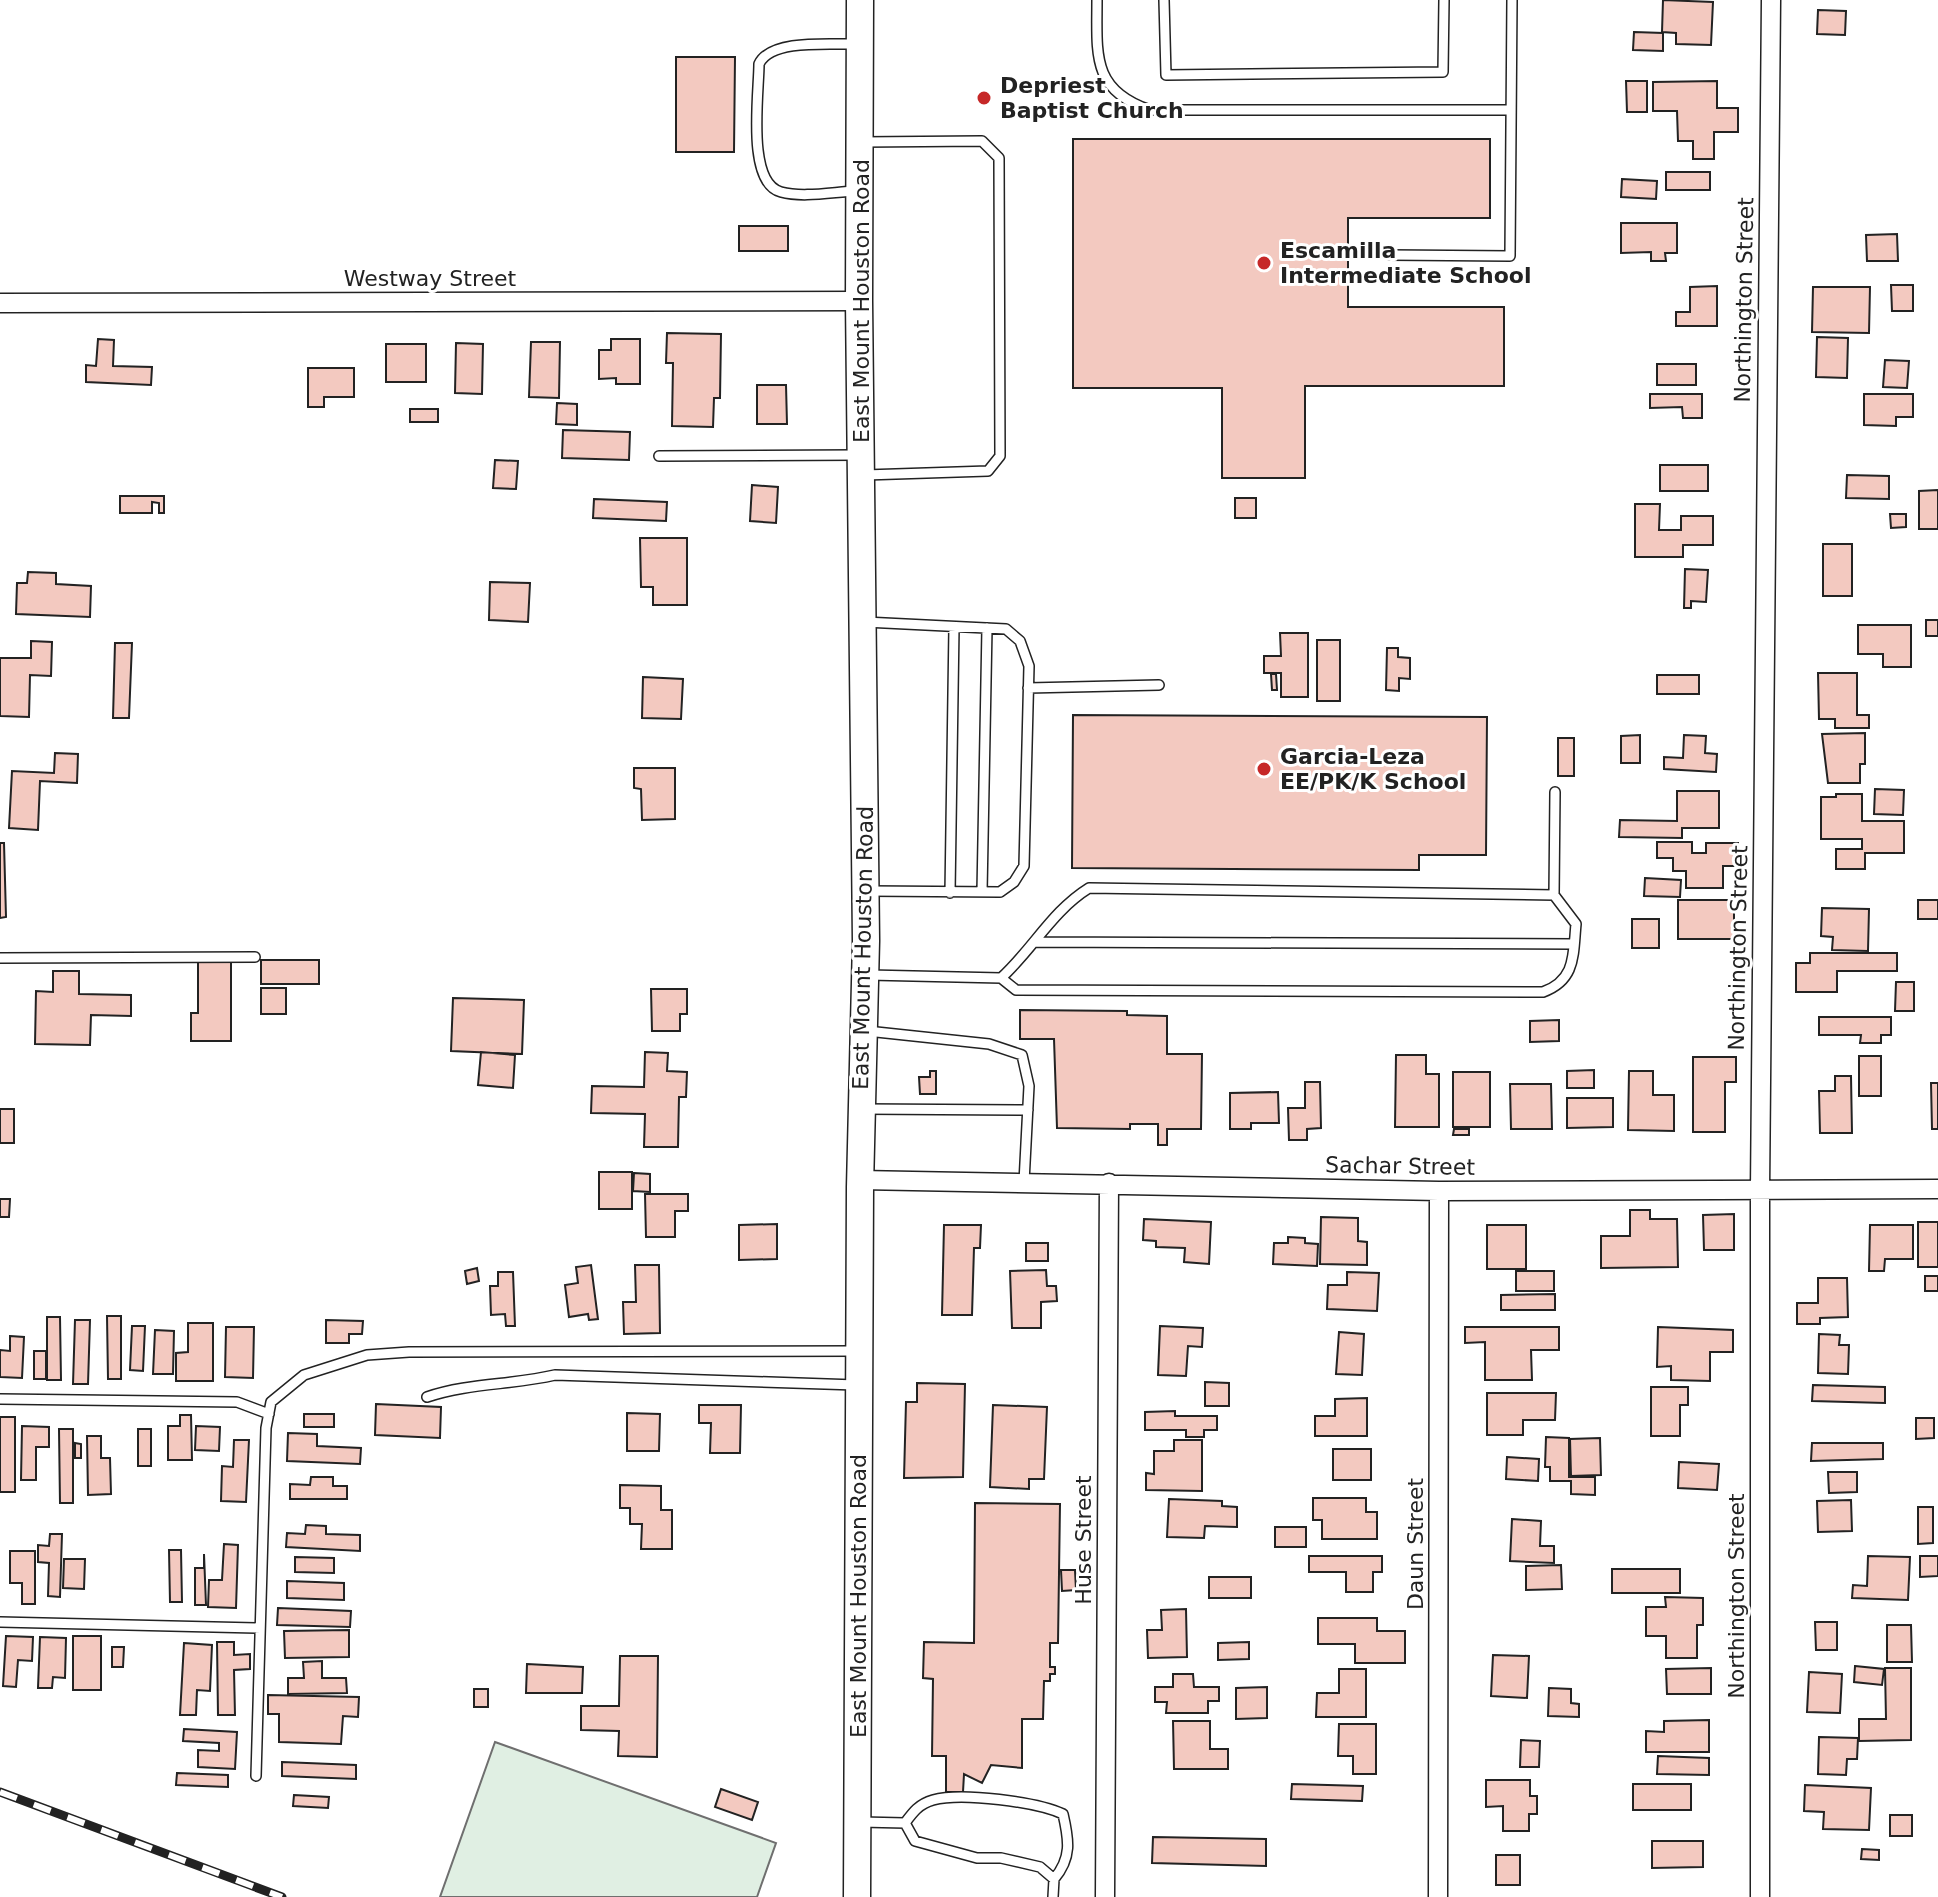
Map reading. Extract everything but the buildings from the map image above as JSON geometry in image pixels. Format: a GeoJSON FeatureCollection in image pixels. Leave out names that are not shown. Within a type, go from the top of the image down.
{"type":"FeatureCollection","features":[{"type":"Feature","properties":{"kind":"main road","name":"East Mount Houston Road"},"geometry":{"type":"LineString","coordinates":[[857,1897],[860,1180],[866,975],[859,301],[860,0]]}},
{"type":"Feature","properties":{"kind":"street","name":"Northington Street"},"geometry":{"type":"LineString","coordinates":[[1760,1897],[1760,1190],[1771,0]]}},
{"type":"Feature","properties":{"kind":"street","name":"Westway Street"},"geometry":{"type":"LineString","coordinates":[[0,303],[859,301]]}},
{"type":"Feature","properties":{"kind":"street","name":"Sachar Street"},"geometry":{"type":"LineString","coordinates":[[860,1180],[1439,1191],[1938,1189]]}},
{"type":"Feature","properties":{"kind":"street","name":"Huse Street"},"geometry":{"type":"LineString","coordinates":[[1105,1897],[1109,1183]]}},
{"type":"Feature","properties":{"kind":"street","name":"Daun Street"},"geometry":{"type":"LineString","coordinates":[[1438,1897],[1439,1191]]}},
{"type":"Feature","properties":{"kind":"lane"},"geometry":{"type":"LineString","coordinates":[[1097,0],[1098,60],[1109,88],[1128,103],[1150,110],[1511,110]]}},
{"type":"Feature","properties":{"kind":"lane"},"geometry":{"type":"LineString","coordinates":[[1164,0],[1166,75],[1443,72],[1444,0]]}},
{"type":"Feature","properties":{"kind":"lane"},"geometry":{"type":"LineString","coordinates":[[1389,255],[1510,256],[1512,0]]}},
{"type":"Feature","properties":{"kind":"lane"},"geometry":{"type":"LineString","coordinates":[[859,191],[780,192],[766,183],[758,165],[759,64],[763,56],[776,47],[860,44]]}},
{"type":"Feature","properties":{"kind":"lane"},"geometry":{"type":"LineString","coordinates":[[659,456],[988,471],[1000,456],[999,158],[982,141],[860,142]]}},
{"type":"Feature","properties":{"kind":"lane"},"geometry":{"type":"LineString","coordinates":[[863,622],[1006,629],[1020,641],[1029,666],[1024,866],[1014,882],[1000,892],[866,891]]}},
{"type":"Feature","properties":{"kind":"lane"},"geometry":{"type":"LineString","coordinates":[[950,893],[954,627]]}},
{"type":"Feature","properties":{"kind":"lane"},"geometry":{"type":"LineString","coordinates":[[982,892],[987,628]]}},
{"type":"Feature","properties":{"kind":"lane"},"geometry":{"type":"LineString","coordinates":[[1028,688],[1159,685]]}},
{"type":"Feature","properties":{"kind":"lane"},"geometry":{"type":"LineString","coordinates":[[866,975],[1001,978],[1016,990],[1543,992],[1559,986],[1572,971],[1576,924],[1554,895],[1555,792]]}},
{"type":"Feature","properties":{"kind":"lane"},"geometry":{"type":"LineString","coordinates":[[1001,978],[1035,942],[1066,902],[1089,888],[1554,895]]}},
{"type":"Feature","properties":{"kind":"lane"},"geometry":{"type":"LineString","coordinates":[[1035,942],[1574,944]]}},
{"type":"Feature","properties":{"kind":"lane"},"geometry":{"type":"LineString","coordinates":[[0,958],[255,957]]}},
{"type":"Feature","properties":{"kind":"lane"},"geometry":{"type":"LineString","coordinates":[[864,1030],[989,1044],[1022,1055],[1029,1086],[1024,1182]]}},
{"type":"Feature","properties":{"kind":"lane"},"geometry":{"type":"LineString","coordinates":[[862,1109],[1028,1110]]}},
{"type":"Feature","properties":{"kind":"lane"},"geometry":{"type":"LineString","coordinates":[[256,1776],[269,1414],[271,1402],[304,1375],[367,1355],[425,1351],[859,1351]]}},
{"type":"Feature","properties":{"kind":"lane"},"geometry":{"type":"LineString","coordinates":[[427,1397],[459,1386],[514,1385],[555,1375],[859,1385]]}},
{"type":"Feature","properties":{"kind":"lane"},"geometry":{"type":"LineString","coordinates":[[0,1399],[237,1402],[269,1414]]}},
{"type":"Feature","properties":{"kind":"lane"},"geometry":{"type":"LineString","coordinates":[[0,1622],[260,1628]]}},
{"type":"Feature","properties":{"kind":"lane"},"geometry":{"type":"LineString","coordinates":[[905,1823],[917,1807],[935,1799],[1041,1804],[1063,1814],[1069,1840],[1067,1865],[1054,1879],[1053,1897]]}},
{"type":"Feature","properties":{"kind":"lane"},"geometry":{"type":"LineString","coordinates":[[857,1822],[905,1823]]}},
{"type":"Feature","properties":{"kind":"lane"},"geometry":{"type":"LineString","coordinates":[[905,1823],[915,1841],[977,1858],[1001,1858],[1040,1867],[1054,1879]]}},
{"type":"Feature","properties":{"kind":"green space"},"geometry":{"type":"Polygon","coordinates":[[[495,1742],[776,1843],[757,1897],[440,1897],[495,1742]]]}},
{"type":"Feature","properties":{"kind":"railway"},"geometry":{"type":"LineString","coordinates":[[0,1792],[282,1897]]}},
{"type":"Feature","properties":{"kind":"place","name":"Depriest Baptist Church"},"geometry":{"type":"Point","coordinates":[984,98]}},
{"type":"Feature","properties":{"kind":"place","name":"Escamilla Intermediate School"},"geometry":{"type":"Point","coordinates":[1264,263]}},
{"type":"Feature","properties":{"kind":"place","name":"Garcia-Leza EE/PK/K School"},"geometry":{"type":"Point","coordinates":[1264,769]}}]}
